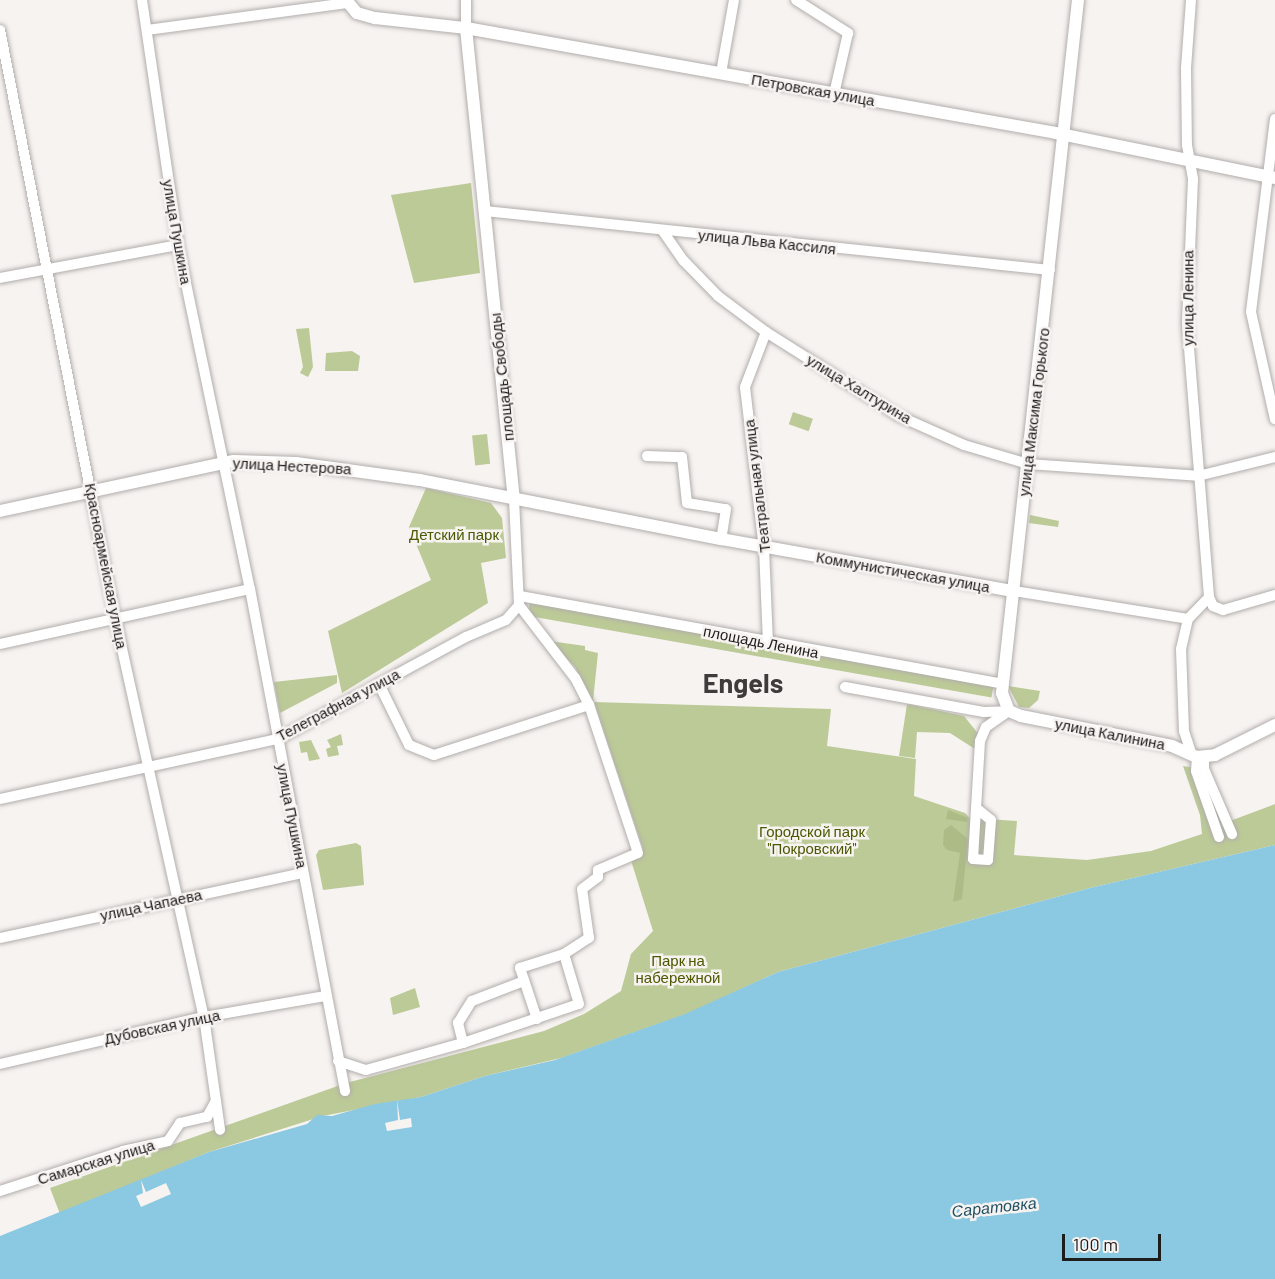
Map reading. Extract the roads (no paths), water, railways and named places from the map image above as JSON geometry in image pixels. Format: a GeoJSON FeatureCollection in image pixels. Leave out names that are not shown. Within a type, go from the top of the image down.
{"type":"FeatureCollection","features":[{"type":"Feature","properties":{"kind":"main road","name":"улица Максима Горького"},"geometry":{"type":"LineString","coordinates":[[1010,711],[1002,684],[1066,135],[1078,0]]}},
{"type":"Feature","properties":{"kind":"main road","name":"Петровская улица"},"geometry":{"type":"LineString","coordinates":[[348,4],[375,18],[466,28],[721,73],[1192,158],[1272,178]]}},
{"type":"Feature","properties":{"kind":"main road","name":"площадь Свободы"},"geometry":{"type":"LineString","coordinates":[[466,28],[514,498]]}},
{"type":"Feature","properties":{"kind":"main road","name":"улица Нестерова"},"geometry":{"type":"LineString","coordinates":[[0,511],[241,460],[355,469],[514,498]]}},
{"type":"Feature","properties":{"kind":"main road","name":"Коммунистическая улица"},"geometry":{"type":"LineString","coordinates":[[514,498],[764,548],[1014,591]]}},
{"type":"Feature","properties":{"kind":"main road","name":"улица Калинина"},"geometry":{"type":"LineString","coordinates":[[1010,711],[1030,718],[1172,746],[1198,756]]}},
{"type":"Feature","properties":{"kind":"main road"},"geometry":{"type":"LineString","coordinates":[[1198,756],[1275,725]]}},
{"type":"Feature","properties":{"kind":"street","name":"улица Пушкина"},"geometry":{"type":"LineString","coordinates":[[142,0],[178,245],[250,589],[345,1091]]}},
{"type":"Feature","properties":{"kind":"street"},"geometry":{"type":"LineString","coordinates":[[466,0],[466,28]]}},
{"type":"Feature","properties":{"kind":"street"},"geometry":{"type":"LineString","coordinates":[[721,73],[734,0]]}},
{"type":"Feature","properties":{"kind":"street"},"geometry":{"type":"LineString","coordinates":[[796,0],[848,33],[834,94]]}},
{"type":"Feature","properties":{"kind":"street","name":"улица Ленина"},"geometry":{"type":"LineString","coordinates":[[1191,0],[1186,68],[1187,145],[1192,158],[1186,322],[1209,597]]}},
{"type":"Feature","properties":{"kind":"street"},"geometry":{"type":"LineString","coordinates":[[147,30],[348,4]]}},
{"type":"Feature","properties":{"kind":"street","name":"Красноармейская улица"},"geometry":{"type":"LineString","coordinates":[[0,30],[115,617],[204,1017],[216,1101]]}},
{"type":"Feature","properties":{"kind":"street"},"geometry":{"type":"LineString","coordinates":[[1275,119],[1272,178],[1251,312],[1275,419]]}},
{"type":"Feature","properties":{"kind":"street","name":"улица Льва Кассиля"},"geometry":{"type":"LineString","coordinates":[[485,211],[1050,270]]}},
{"type":"Feature","properties":{"kind":"street","name":"улица Халтурина"},"geometry":{"type":"LineString","coordinates":[[662,230],[684,261],[718,296],[766,332],[899,416],[964,445],[1028,464],[1198,476],[1275,457]]}},
{"type":"Feature","properties":{"kind":"street"},"geometry":{"type":"LineString","coordinates":[[0,278],[178,245]]}},
{"type":"Feature","properties":{"kind":"street","name":"Театральная улица"},"geometry":{"type":"LineString","coordinates":[[766,332],[745,387],[764,548],[768,643]]}},
{"type":"Feature","properties":{"kind":"street"},"geometry":{"type":"LineString","coordinates":[[646,456],[682,457],[687,503],[726,509],[721,539]]}},
{"type":"Feature","properties":{"kind":"street","name":"площадь Свободы"},"geometry":{"type":"LineString","coordinates":[[514,498],[520,601]]}},
{"type":"Feature","properties":{"kind":"street"},"geometry":{"type":"LineString","coordinates":[[0,644],[250,589]]}},
{"type":"Feature","properties":{"kind":"street","name":"Коммунистическая улица"},"geometry":{"type":"LineString","coordinates":[[1014,591],[1188,619]]}},
{"type":"Feature","properties":{"kind":"street"},"geometry":{"type":"LineString","coordinates":[[1232,834],[1222,805],[1184,731],[1181,649],[1188,619],[1209,597],[1214,606],[1223,610],[1275,595]]}},
{"type":"Feature","properties":{"kind":"street"},"geometry":{"type":"LineString","coordinates":[[520,601],[575,678],[589,705],[638,853],[598,870],[598,877],[582,889],[590,938],[564,954],[520,968],[537,1019]]}},
{"type":"Feature","properties":{"kind":"street","name":"площадь Ленина"},"geometry":{"type":"LineString","coordinates":[[520,601],[1002,684]]}},
{"type":"Feature","properties":{"kind":"street","name":"Телеграфная улица"},"geometry":{"type":"LineString","coordinates":[[0,799],[278,739],[466,637],[506,620],[520,601]]}},
{"type":"Feature","properties":{"kind":"street"},"geometry":{"type":"LineString","coordinates":[[379,684],[409,745],[434,755],[589,705]]}},
{"type":"Feature","properties":{"kind":"street"},"geometry":{"type":"LineString","coordinates":[[845,687],[984,712],[1010,711]]}},
{"type":"Feature","properties":{"kind":"street"},"geometry":{"type":"LineString","coordinates":[[976,808],[980,741],[986,727],[1010,711]]}},
{"type":"Feature","properties":{"kind":"street"},"geometry":{"type":"LineString","coordinates":[[1198,756],[1196,771],[1219,837]]}},
{"type":"Feature","properties":{"kind":"street"},"geometry":{"type":"LineString","coordinates":[[1210,809],[1222,805]]}},
{"type":"Feature","properties":{"kind":"street","name":"улица Чапаева"},"geometry":{"type":"LineString","coordinates":[[0,938],[303,873]]}},
{"type":"Feature","properties":{"kind":"street"},"geometry":{"type":"LineString","coordinates":[[338,1061],[366,1070],[463,1043],[579,1004],[564,954]]}},
{"type":"Feature","properties":{"kind":"street"},"geometry":{"type":"LineString","coordinates":[[463,1043],[458,1023],[472,1001],[524,981]]}},
{"type":"Feature","properties":{"kind":"street","name":"Дубовская улица"},"geometry":{"type":"LineString","coordinates":[[0,1064],[204,1017],[326,996]]}},
{"type":"Feature","properties":{"kind":"street"},"geometry":{"type":"LineString","coordinates":[[216,1101],[220,1130]]}},
{"type":"Feature","properties":{"kind":"street","name":"Самарская улица"},"geometry":{"type":"LineString","coordinates":[[0,1191],[123,1151],[168,1141],[180,1123],[207,1117],[216,1101]]}},
{"type":"Feature","properties":{"kind":"water","name":"Саратовка"},"geometry":{"type":"Polygon","coordinates":[[[1275,845],[1275,1279],[0,1279],[0,1236],[209,1152],[307,1124],[317,1115],[332,1116],[375,1104],[421,1097],[485,1076],[555,1060],[685,1014],[778,972],[1090,888],[1275,845]]]}},
{"type":"Feature","properties":{"kind":"district","name":"Engels"},"geometry":{"type":"Point","coordinates":[743,683]}},
{"type":"Feature","properties":{"kind":"park label","name":"Детский парк"},"geometry":{"type":"Point","coordinates":[454,535]}},
{"type":"Feature","properties":{"kind":"park label","name":"Городской парк \"Покровский\""},"geometry":{"type":"Point","coordinates":[812,840]}},
{"type":"Feature","properties":{"kind":"park label","name":"Парк на набережной"},"geometry":{"type":"Point","coordinates":[678,968]}}]}
